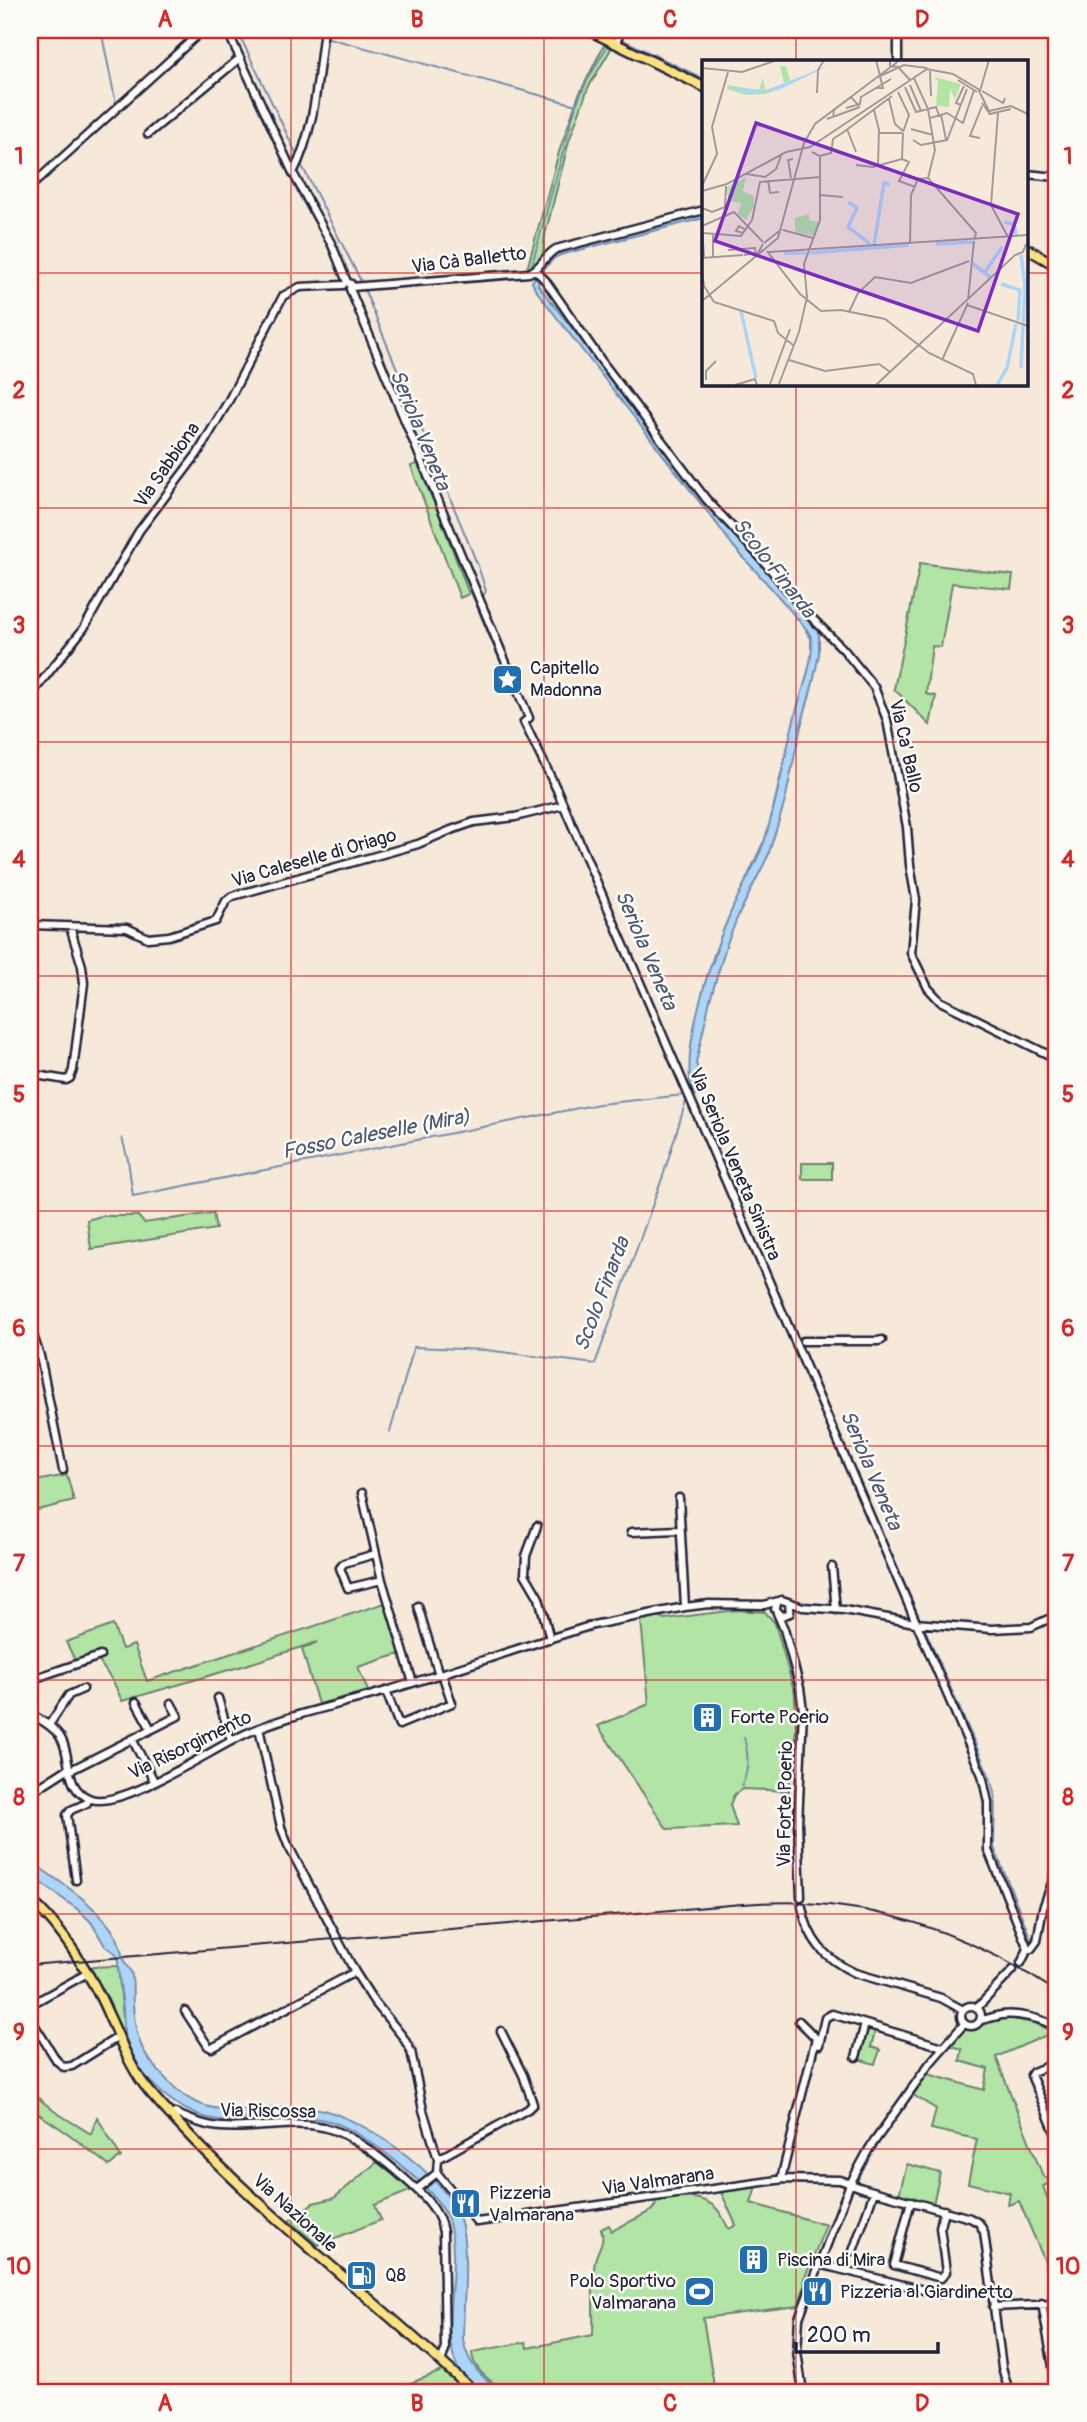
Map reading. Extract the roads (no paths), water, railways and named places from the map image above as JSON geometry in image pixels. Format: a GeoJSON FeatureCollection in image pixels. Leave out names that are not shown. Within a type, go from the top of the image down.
{"type":"FeatureCollection","features":[{"type":"Feature","properties":{"kind":"main road"},"geometry":{"type":"LineString","coordinates":[[588,30],[702,86]]}},
{"type":"Feature","properties":{"kind":"main road"},"geometry":{"type":"LineString","coordinates":[[1028,249],[1057,266]]}},
{"type":"Feature","properties":{"kind":"main road","name":"Via Nazionale"},"geometry":{"type":"LineString","coordinates":[[30,1900],[53,1923],[86,1974],[142,2082],[261,2205],[474,2392]]}},
{"type":"Feature","properties":{"kind":"street"},"geometry":{"type":"LineString","coordinates":[[30,187],[203,30]]}},
{"type":"Feature","properties":{"kind":"street","name":"Via Seriola Veneta Sinistra"},"geometry":{"type":"LineString","coordinates":[[227,30],[293,173],[332,245],[563,805],[985,1782],[988,1802],[988,1850],[1031,1947]]}},
{"type":"Feature","properties":{"kind":"street"},"geometry":{"type":"LineString","coordinates":[[293,173],[313,119],[324,30]]}},
{"type":"Feature","properties":{"kind":"street"},"geometry":{"type":"LineString","coordinates":[[616,43],[621,30]]}},
{"type":"Feature","properties":{"kind":"street"},"geometry":{"type":"LineString","coordinates":[[898,30],[898,60]]}},
{"type":"Feature","properties":{"kind":"street"},"geometry":{"type":"LineString","coordinates":[[148,135],[240,58]]}},
{"type":"Feature","properties":{"kind":"street"},"geometry":{"type":"LineString","coordinates":[[1028,174],[1057,177]]}},
{"type":"Feature","properties":{"kind":"street","name":"Via Cà Balletto"},"geometry":{"type":"LineString","coordinates":[[348,286],[441,281],[535,270],[547,255],[556,249],[702,211]]}},
{"type":"Feature","properties":{"kind":"street","name":"Via Ca' Ballo"},"geometry":{"type":"LineString","coordinates":[[535,270],[713,508],[762,559],[803,609],[844,650],[874,687],[887,720],[907,827],[917,911],[911,953],[928,988],[940,1001],[1057,1059]]}},
{"type":"Feature","properties":{"kind":"street","name":"Via Sabbiona"},"geometry":{"type":"LineString","coordinates":[[30,696],[84,628],[133,541],[198,453],[283,296],[300,287],[348,286]]}},
{"type":"Feature","properties":{"kind":"street","name":"Via Caleselle di Oriago"},"geometry":{"type":"LineString","coordinates":[[70,928],[127,928],[145,938],[169,936],[215,921],[226,901],[233,897],[418,844],[467,824],[516,817],[563,805]]}},
{"type":"Feature","properties":{"kind":"street"},"geometry":{"type":"LineString","coordinates":[[30,925],[70,928],[82,966],[84,983],[70,1078],[66,1080],[30,1073]]}},
{"type":"Feature","properties":{"kind":"street"},"geometry":{"type":"LineString","coordinates":[[30,1326],[40,1356],[63,1470]]}},
{"type":"Feature","properties":{"kind":"street"},"geometry":{"type":"LineString","coordinates":[[803,1340],[882,1340]]}},
{"type":"Feature","properties":{"kind":"street"},"geometry":{"type":"LineString","coordinates":[[362,1493],[375,1554],[413,1683]]}},
{"type":"Feature","properties":{"kind":"street"},"geometry":{"type":"LineString","coordinates":[[679,1497],[685,1607]]}},
{"type":"Feature","properties":{"kind":"street"},"geometry":{"type":"LineString","coordinates":[[537,1526],[526,1556],[526,1574],[539,1598],[550,1639]]}},
{"type":"Feature","properties":{"kind":"street"},"geometry":{"type":"LineString","coordinates":[[631,1532],[679,1530]]}},
{"type":"Feature","properties":{"kind":"street"},"geometry":{"type":"LineString","coordinates":[[375,1554],[344,1563],[340,1568],[348,1588],[382,1580]]}},
{"type":"Feature","properties":{"kind":"street"},"geometry":{"type":"LineString","coordinates":[[832,1567],[836,1610]]}},
{"type":"Feature","properties":{"kind":"street","name":"Via Risorgimento"},"geometry":{"type":"LineString","coordinates":[[89,1798],[117,1798],[258,1728],[413,1683],[593,1625],[685,1607],[709,1604],[764,1605],[784,1600],[803,1607],[915,1623],[1016,1629],[1031,1627],[1057,1615]]}},
{"type":"Feature","properties":{"kind":"street"},"geometry":{"type":"LineString","coordinates":[[778,1601],[776,1613],[784,1629]]}},
{"type":"Feature","properties":{"kind":"street"},"geometry":{"type":"LineString","coordinates":[[784,1629],[789,1603]]}},
{"type":"Feature","properties":{"kind":"street","name":"Via Risorgimento"},"geometry":{"type":"LineString","coordinates":[[764,1605],[782,1616],[803,1607]]}},
{"type":"Feature","properties":{"kind":"street"},"geometry":{"type":"LineString","coordinates":[[386,1691],[399,1726],[452,1703],[418,1606]]}},
{"type":"Feature","properties":{"kind":"street","name":"Via Forte Poerio"},"geometry":{"type":"LineString","coordinates":[[784,1629],[800,1688],[803,1710],[798,1824],[801,1897]]}},
{"type":"Feature","properties":{"kind":"street"},"geometry":{"type":"LineString","coordinates":[[30,1680],[100,1656]]}},
{"type":"Feature","properties":{"kind":"street"},"geometry":{"type":"LineString","coordinates":[[48,1725],[69,1695],[83,1689]]}},
{"type":"Feature","properties":{"kind":"street"},"geometry":{"type":"LineString","coordinates":[[218,1698],[231,1741]]}},
{"type":"Feature","properties":{"kind":"street"},"geometry":{"type":"LineString","coordinates":[[136,1702],[151,1729]]}},
{"type":"Feature","properties":{"kind":"street"},"geometry":{"type":"LineString","coordinates":[[30,1793],[69,1769],[178,1716],[171,1703]]}},
{"type":"Feature","properties":{"kind":"street"},"geometry":{"type":"LineString","coordinates":[[30,1714],[48,1725],[62,1740],[76,1789],[89,1798],[87,1804],[71,1810],[67,1815],[76,1880]]}},
{"type":"Feature","properties":{"kind":"street"},"geometry":{"type":"LineString","coordinates":[[258,1728],[286,1839],[355,1972],[411,2051],[421,2105],[438,2159],[434,2175],[418,2188]]}},
{"type":"Feature","properties":{"kind":"street"},"geometry":{"type":"LineString","coordinates":[[132,1739],[154,1781]]}},
{"type":"Feature","properties":{"kind":"street"},"geometry":{"type":"LineString","coordinates":[[1021,1963],[1031,1947],[1057,1869]]}},
{"type":"Feature","properties":{"kind":"street"},"geometry":{"type":"LineString","coordinates":[[802,1907],[813,1941],[821,1951],[842,1967],[941,1998],[963,2010]]}},
{"type":"Feature","properties":{"kind":"street"},"geometry":{"type":"LineString","coordinates":[[977,2008],[1013,1970]]}},
{"type":"Feature","properties":{"kind":"street"},"geometry":{"type":"LineString","coordinates":[[185,2011],[212,2049],[355,1972]]}},
{"type":"Feature","properties":{"kind":"street"},"geometry":{"type":"LineString","coordinates":[[30,2005],[86,1974]]}},
{"type":"Feature","properties":{"kind":"street"},"geometry":{"type":"LineString","coordinates":[[980,2020],[977,2008],[970,2006],[963,2010],[961,2018],[964,2024],[972,2026],[980,2020],[1002,2015],[1032,2019],[1057,2030]]}},
{"type":"Feature","properties":{"kind":"street"},"geometry":{"type":"LineString","coordinates":[[815,2060],[827,2016],[832,2014],[943,2047]]}},
{"type":"Feature","properties":{"kind":"street"},"geometry":{"type":"LineString","coordinates":[[30,2018],[57,2061],[64,2067],[72,2066],[118,2037]]}},
{"type":"Feature","properties":{"kind":"street"},"geometry":{"type":"LineString","coordinates":[[781,2179],[816,2039],[799,2021]]}},
{"type":"Feature","properties":{"kind":"street"},"geometry":{"type":"LineString","coordinates":[[856,2057],[866,2024]]}},
{"type":"Feature","properties":{"kind":"street"},"geometry":{"type":"LineString","coordinates":[[803,2392],[797,2352],[797,2330],[803,2305],[850,2184],[869,2149],[943,2047],[964,2024]]}},
{"type":"Feature","properties":{"kind":"street"},"geometry":{"type":"LineString","coordinates":[[438,2159],[533,2104],[520,2068],[501,2031]]}},
{"type":"Feature","properties":{"kind":"street"},"geometry":{"type":"LineString","coordinates":[[1057,2062],[1033,2072],[1031,2076],[1057,2137]]}},
{"type":"Feature","properties":{"kind":"street","name":"Via Riscossa"},"geometry":{"type":"LineString","coordinates":[[172,2115],[175,2113],[218,2127],[287,2124],[323,2127],[359,2144],[418,2188],[438,2214],[443,2232],[444,2350],[441,2362]]}},
{"type":"Feature","properties":{"kind":"street","name":"Via Valmarana"},"geometry":{"type":"LineString","coordinates":[[434,2175],[480,2223],[781,2179],[836,2180],[970,2218],[982,2227],[993,2307]]}},
{"type":"Feature","properties":{"kind":"street"},"geometry":{"type":"LineString","coordinates":[[853,2250],[874,2192]]}},
{"type":"Feature","properties":{"kind":"street"},"geometry":{"type":"LineString","coordinates":[[911,2201],[894,2264],[941,2278],[946,2272],[940,2227],[944,2210]]}},
{"type":"Feature","properties":{"kind":"street"},"geometry":{"type":"LineString","coordinates":[[819,2264],[834,2270],[940,2294]]}},
{"type":"Feature","properties":{"kind":"street"},"geometry":{"type":"LineString","coordinates":[[1042,2303],[1056,2384]]}},
{"type":"Feature","properties":{"kind":"street"},"geometry":{"type":"LineString","coordinates":[[1009,2392],[1003,2373],[993,2307],[1057,2304]]}},
{"type":"Feature","properties":{"kind":"water"},"geometry":{"type":"Polygon","coordinates":[[[702,215],[702,219],[560,255],[542,271],[540,269],[550,256],[702,215]]]}},
{"type":"Feature","properties":{"kind":"water"},"geometry":{"type":"Polygon","coordinates":[[[535,276],[539,278],[538,285],[707,506],[763,566],[791,602],[816,626],[819,635],[819,654],[785,801],[768,856],[726,946],[696,1063],[703,1088],[694,1097],[690,1079],[690,1057],[706,979],[734,905],[764,842],[808,671],[812,642],[805,627],[730,542],[535,289],[532,282],[535,276]]]}},
{"type":"Feature","properties":{"kind":"water"},"geometry":{"type":"Polygon","coordinates":[[[30,1861],[89,1904],[117,1938],[132,1976],[134,2018],[139,2040],[149,2059],[174,2087],[188,2098],[219,2109],[305,2107],[325,2110],[348,2119],[397,2148],[439,2185],[453,2205],[463,2235],[465,2349],[477,2370],[501,2392],[478,2392],[461,2376],[453,2355],[450,2335],[452,2236],[447,2217],[432,2195],[382,2150],[338,2124],[305,2117],[241,2121],[212,2119],[179,2105],[164,2094],[140,2068],[125,2035],[115,1953],[105,1946],[91,1922],[77,1909],[30,1875],[30,1861]]]}},
{"type":"Feature","properties":{"kind":"waterway"},"geometry":{"type":"LineString","coordinates":[[101,30],[116,104]]}},
{"type":"Feature","properties":{"kind":"waterway","name":"Seriola Veneta"},"geometry":{"type":"LineString","coordinates":[[222,30],[235,57]]}},
{"type":"Feature","properties":{"kind":"waterway"},"geometry":{"type":"LineString","coordinates":[[237,30],[297,155]]}},
{"type":"Feature","properties":{"kind":"waterway"},"geometry":{"type":"LineString","coordinates":[[319,36],[321,30]]}},
{"type":"Feature","properties":{"kind":"waterway"},"geometry":{"type":"LineString","coordinates":[[615,36],[616,30]]}},
{"type":"Feature","properties":{"kind":"waterway"},"geometry":{"type":"LineString","coordinates":[[325,37],[576,105]]}},
{"type":"Feature","properties":{"kind":"waterway"},"geometry":{"type":"LineString","coordinates":[[621,39],[702,78]]}},
{"type":"Feature","properties":{"kind":"waterway"},"geometry":{"type":"LineString","coordinates":[[531,268],[576,105],[608,45]]}},
{"type":"Feature","properties":{"kind":"waterway","name":"Seriola Veneta"},"geometry":{"type":"LineString","coordinates":[[237,62],[296,189],[334,258]]}},
{"type":"Feature","properties":{"kind":"waterway"},"geometry":{"type":"LineString","coordinates":[[301,164],[362,283]]}},
{"type":"Feature","properties":{"kind":"waterway"},"geometry":{"type":"LineString","coordinates":[[365,291],[478,566],[486,591],[483,596]]}},
{"type":"Feature","properties":{"kind":"waterway","name":"Seriola Veneta"},"geometry":{"type":"LineString","coordinates":[[348,294],[524,715]]}},
{"type":"Feature","properties":{"kind":"waterway","name":"Scolo Finarda"},"geometry":{"type":"LineString","coordinates":[[806,631],[811,638],[811,648]]}},
{"type":"Feature","properties":{"kind":"waterway","name":"Seriola Veneta"},"geometry":{"type":"LineString","coordinates":[[528,723],[562,791],[793,1330]]}},
{"type":"Feature","properties":{"kind":"waterway","name":"Scolo Finarda"},"geometry":{"type":"LineString","coordinates":[[771,818],[787,749]]}},
{"type":"Feature","properties":{"kind":"waterway","name":"Scolo Finarda"},"geometry":{"type":"LineString","coordinates":[[746,880],[763,843]]}},
{"type":"Feature","properties":{"kind":"waterway","name":"Scolo Finarda"},"geometry":{"type":"LineString","coordinates":[[712,964],[717,949]]}},
{"type":"Feature","properties":{"kind":"waterway","name":"Fosso Caleselle (Mira)"},"geometry":{"type":"LineString","coordinates":[[122,1138],[133,1196],[599,1104],[684,1095]]}},
{"type":"Feature","properties":{"kind":"waterway","name":"Scolo Finarda"},"geometry":{"type":"LineString","coordinates":[[390,1432],[414,1347],[486,1350],[595,1364],[663,1176],[686,1101]]}},
{"type":"Feature","properties":{"kind":"waterway","name":"Seriola Veneta"},"geometry":{"type":"LineString","coordinates":[[810,1368],[919,1617]]}},
{"type":"Feature","properties":{"kind":"waterway","name":"Seriola Veneta"},"geometry":{"type":"LineString","coordinates":[[926,1632],[991,1780],[995,1797],[994,1847],[1033,1944]]}},
{"type":"Feature","properties":{"kind":"waterway"},"geometry":{"type":"LineString","coordinates":[[742,1786],[748,1762],[744,1738]]}},
{"type":"Feature","properties":{"kind":"railway"},"geometry":{"type":"LineString","coordinates":[[30,1965],[790,1902],[873,1912],[938,1930],[999,1957],[1057,1992]]}},
{"type":"Feature","properties":{"kind":"place","name":"Capitello Madonna"},"geometry":{"type":"Point","coordinates":[507,679]}},
{"type":"Feature","properties":{"kind":"place","name":"Forte Poerio"},"geometry":{"type":"Point","coordinates":[707,1717]}},
{"type":"Feature","properties":{"kind":"place","name":"Pizzeria Valmarana"},"geometry":{"type":"Point","coordinates":[466,2204]}},
{"type":"Feature","properties":{"kind":"place","name":"Piscina di Mira"},"geometry":{"type":"Point","coordinates":[754,2260]}},
{"type":"Feature","properties":{"kind":"place","name":"Q8"},"geometry":{"type":"Point","coordinates":[362,2275]}},
{"type":"Feature","properties":{"kind":"place","name":"Polo Sportivo Valmarana"},"geometry":{"type":"Point","coordinates":[699,2292]}},
{"type":"Feature","properties":{"kind":"place","name":"Pizzeria al Giardinetto"},"geometry":{"type":"Point","coordinates":[817,2292]}}]}
